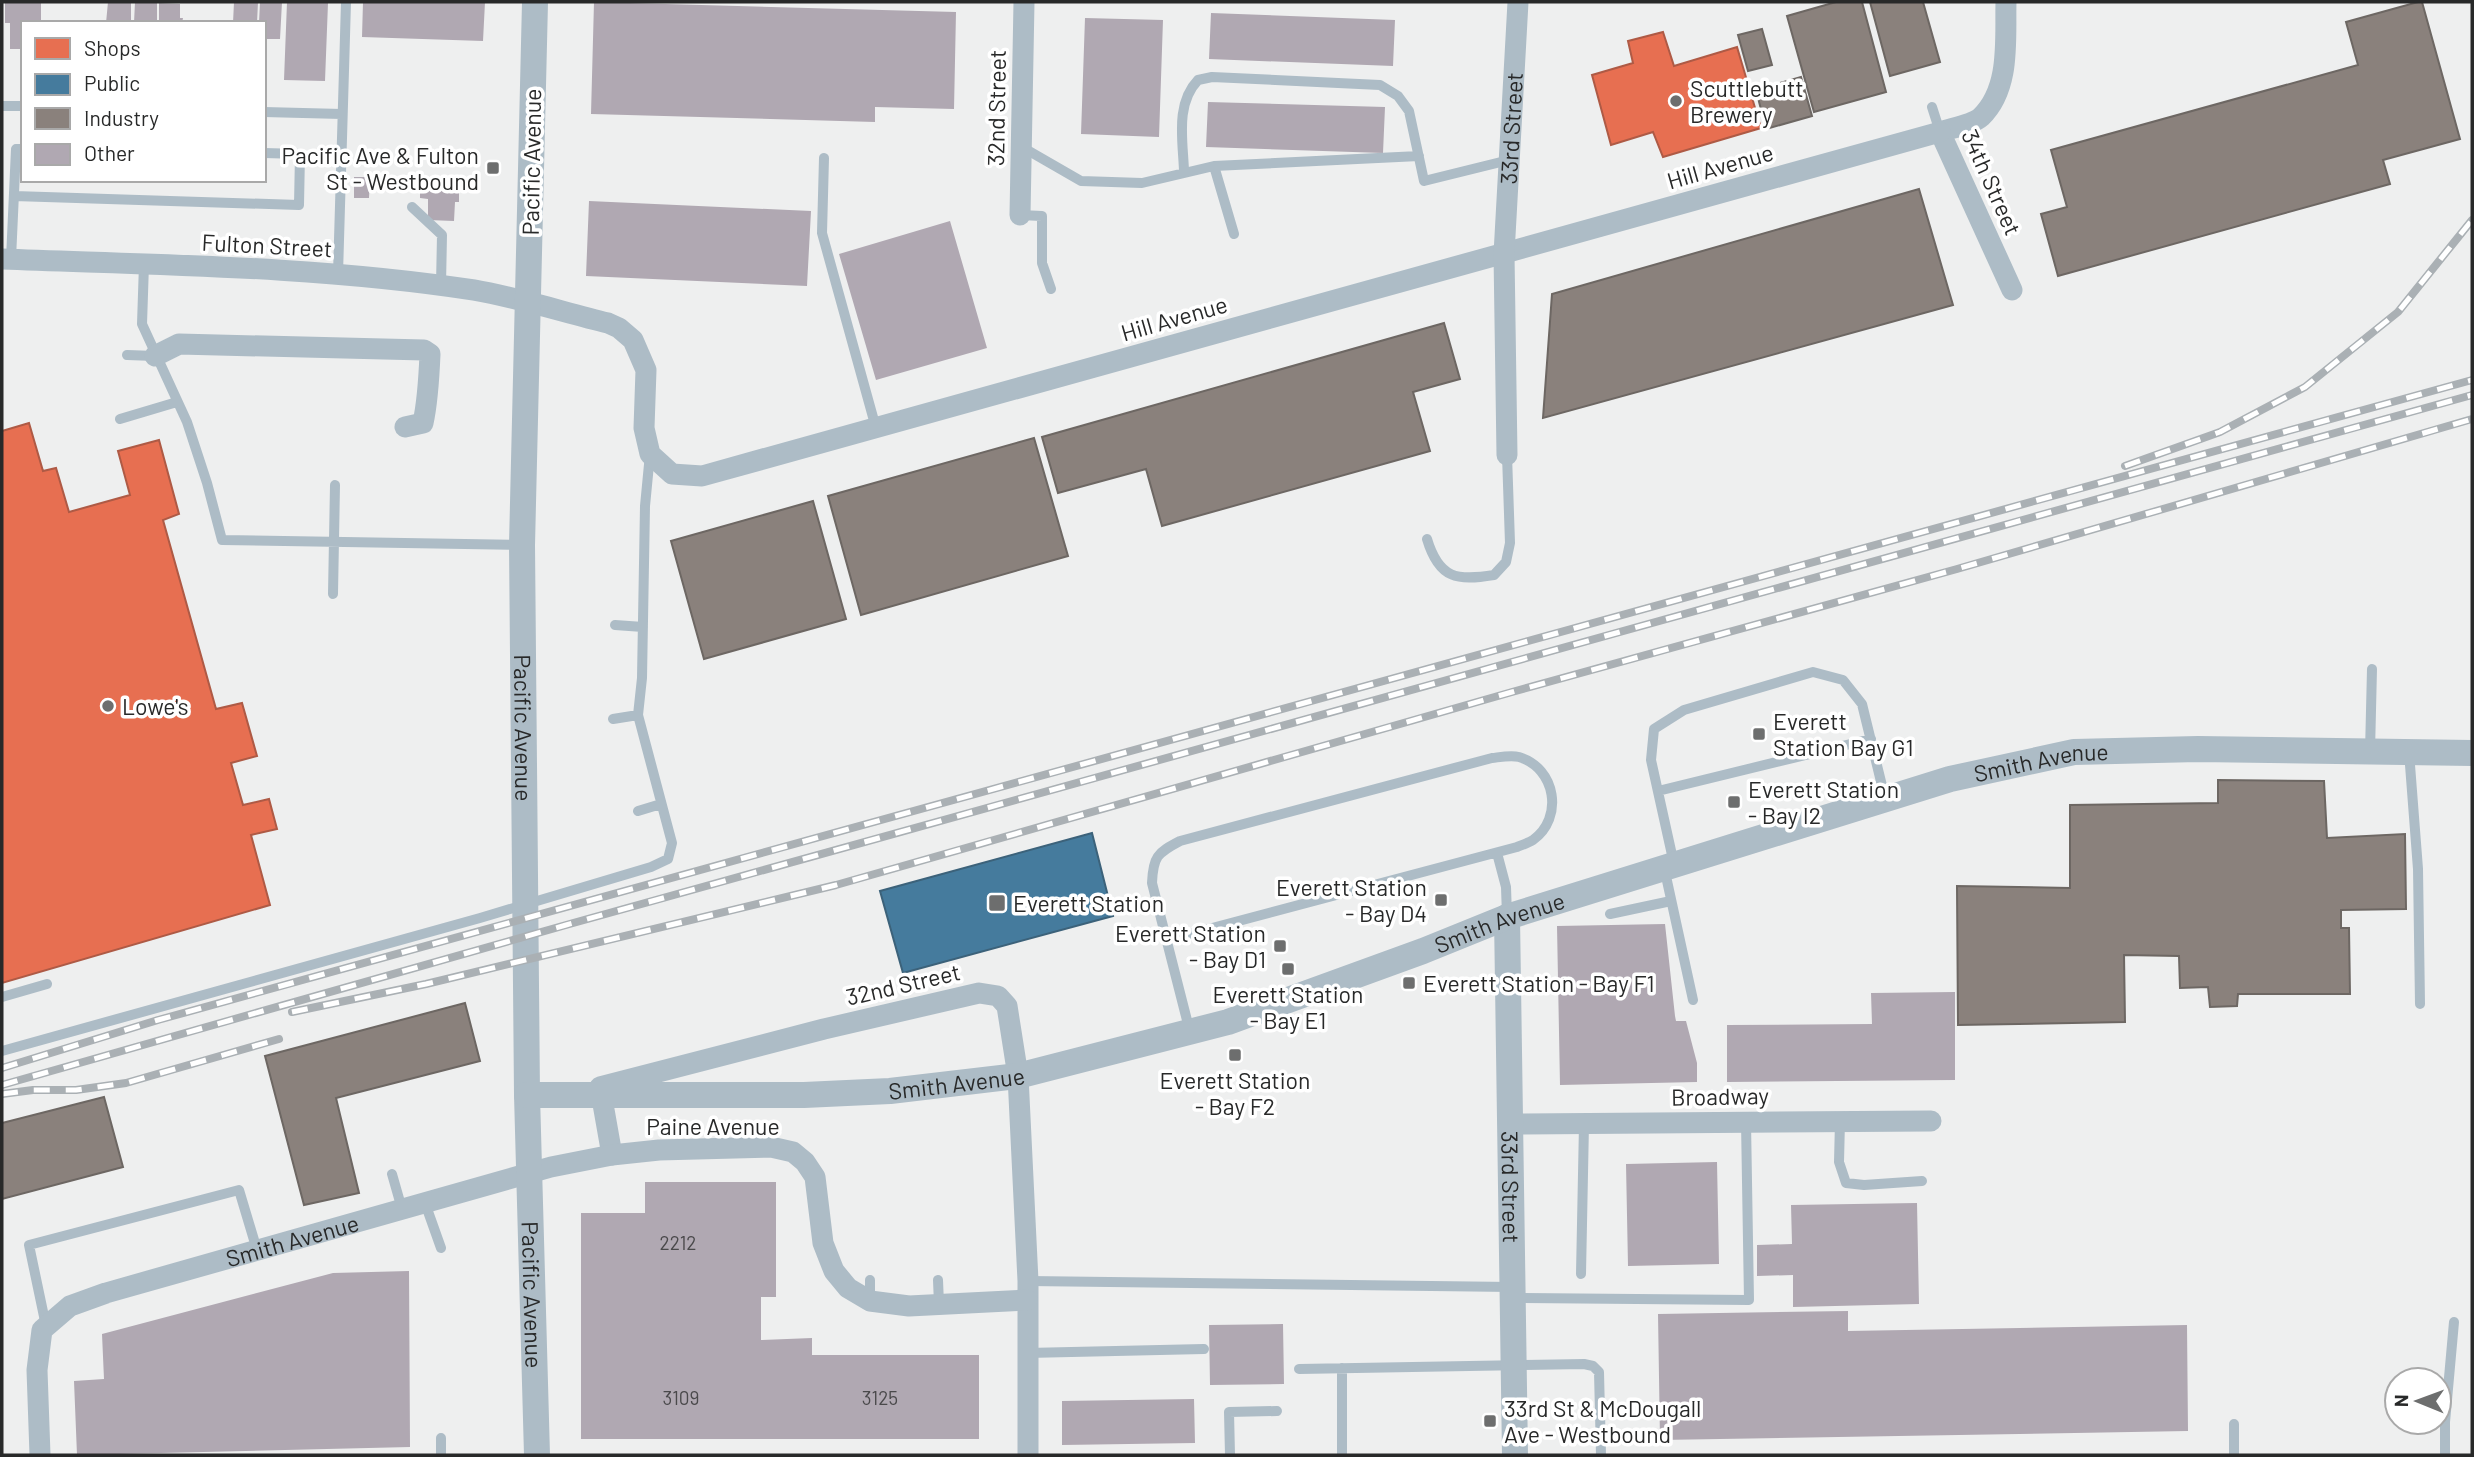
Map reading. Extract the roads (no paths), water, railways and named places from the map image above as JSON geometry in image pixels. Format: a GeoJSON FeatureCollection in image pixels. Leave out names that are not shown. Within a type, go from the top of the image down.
{"type":"FeatureCollection","features":[{"type":"Feature","properties":{"kind":"street","name":"Pacific Avenue"},"geometry":{"type":"LineString","coordinates":[[535,2],[522,545],[527,1095],[537,1455]]}},
{"type":"Feature","properties":{"kind":"street","name":"32nd Street"},"geometry":{"type":"LineString","coordinates":[[1020,215],[1024,2]]}},
{"type":"Feature","properties":{"kind":"street","name":"33rd Street"},"geometry":{"type":"LineString","coordinates":[[1507,455],[1504,254],[1518,2]]}},
{"type":"Feature","properties":{"kind":"street","name":"34th Street"},"geometry":{"type":"LineString","coordinates":[[2006,2],[2004,70],[1994,97],[1980,119],[1940,132],[2012,290]]}},
{"type":"Feature","properties":{"kind":"street","name":"Hill Avenue"},"geometry":{"type":"LineString","coordinates":[[650,454],[672,474],[702,476],[1940,132]]}},
{"type":"Feature","properties":{"kind":"street","name":"Fulton Street"},"geometry":{"type":"LineString","coordinates":[[7,259],[338,274],[442,285],[528,301]]}},
{"type":"Feature","properties":{"kind":"street"},"geometry":{"type":"LineString","coordinates":[[528,301],[608,323],[634,340],[646,370],[644,428],[650,454]]}},
{"type":"Feature","properties":{"kind":"street"},"geometry":{"type":"LineString","coordinates":[[155,356],[179,344],[424,350],[430,354],[428,398],[423,423],[405,427]]}},
{"type":"Feature","properties":{"kind":"street","name":"Smith Avenue"},"geometry":{"type":"LineString","coordinates":[[527,1095],[804,1095],[890,1091],[1018,1076],[1191,1033],[1266,1010],[1507,917],[1950,779],[2074,752],[2198,749],[2472,753]]}},
{"type":"Feature","properties":{"kind":"street","name":"33rd Street"},"geometry":{"type":"LineString","coordinates":[[1507,917],[1515,1455]]}},
{"type":"Feature","properties":{"kind":"street","name":"32nd Street"},"geometry":{"type":"LineString","coordinates":[[612,1155],[600,1087],[824,1029],[979,993],[998,996],[1007,1006],[1018,1076],[1028,1291],[1028,1455]]}},
{"type":"Feature","properties":{"kind":"street","name":"Broadway"},"geometry":{"type":"LineString","coordinates":[[1510,1124],[1931,1121]]}},
{"type":"Feature","properties":{"kind":"street","name":"Paine Avenue"},"geometry":{"type":"LineString","coordinates":[[551,1167],[612,1155],[659,1150],[771,1147],[793,1152],[805,1162],[815,1177],[823,1243],[834,1271],[848,1288],[870,1291],[908,1306],[1028,1291]]}},
{"type":"Feature","properties":{"kind":"street","name":"Smith Avenue"},"geometry":{"type":"LineString","coordinates":[[44,1328],[70,1306],[106,1293],[551,1167]]}},
{"type":"Feature","properties":{"kind":"street"},"geometry":{"type":"LineString","coordinates":[[40,1455],[37,1370],[44,1328]]}},
{"type":"Feature","properties":{"kind":"lane"},"geometry":{"type":"LineString","coordinates":[[338,274],[344,206],[341,151],[346,2]]}},
{"type":"Feature","properties":{"kind":"lane"},"geometry":{"type":"LineString","coordinates":[[1184,171],[1182,120],[1185,98],[1198,80],[1212,77],[1380,85],[1398,96],[1409,111],[1424,181],[1509,160]]}},
{"type":"Feature","properties":{"kind":"lane"},"geometry":{"type":"LineString","coordinates":[[2,106],[21,106]]}},
{"type":"Feature","properties":{"kind":"lane"},"geometry":{"type":"LineString","coordinates":[[1932,107],[1940,132]]}},
{"type":"Feature","properties":{"kind":"lane"},"geometry":{"type":"LineString","coordinates":[[266,112],[342,114]]}},
{"type":"Feature","properties":{"kind":"lane"},"geometry":{"type":"LineString","coordinates":[[1021,147],[1081,181],[1142,183],[1214,166],[1419,156]]}},
{"type":"Feature","properties":{"kind":"lane"},"geometry":{"type":"LineString","coordinates":[[7,259],[16,149],[21,149]]}},
{"type":"Feature","properties":{"kind":"lane"},"geometry":{"type":"LineString","coordinates":[[341,151],[355,152]]}},
{"type":"Feature","properties":{"kind":"lane"},"geometry":{"type":"LineString","coordinates":[[14,196],[299,205],[300,154],[266,153]]}},
{"type":"Feature","properties":{"kind":"lane"},"geometry":{"type":"LineString","coordinates":[[824,158],[822,233],[876,428]]}},
{"type":"Feature","properties":{"kind":"lane"},"geometry":{"type":"LineString","coordinates":[[1214,166],[1234,234]]}},
{"type":"Feature","properties":{"kind":"lane"},"geometry":{"type":"LineString","coordinates":[[412,207],[442,235],[442,285]]}},
{"type":"Feature","properties":{"kind":"lane"},"geometry":{"type":"LineString","coordinates":[[1020,215],[1042,216],[1042,263],[1051,289]]}},
{"type":"Feature","properties":{"kind":"lane"},"geometry":{"type":"LineString","coordinates":[[144,264],[142,324],[187,422],[222,540],[522,545]]}},
{"type":"Feature","properties":{"kind":"lane"},"geometry":{"type":"LineString","coordinates":[[127,355],[155,356]]}},
{"type":"Feature","properties":{"kind":"lane"},"geometry":{"type":"LineString","coordinates":[[120,419],[177,402]]}},
{"type":"Feature","properties":{"kind":"lane"},"geometry":{"type":"LineString","coordinates":[[2,1051],[480,918],[651,867],[668,859],[672,843],[638,715],[642,678],[645,506],[650,454]]}},
{"type":"Feature","properties":{"kind":"lane"},"geometry":{"type":"LineString","coordinates":[[1427,539],[1430,549],[1448,574],[1467,579],[1494,575],[1506,562],[1510,543],[1507,455]]}},
{"type":"Feature","properties":{"kind":"lane"},"geometry":{"type":"LineString","coordinates":[[333,594],[335,485]]}},
{"type":"Feature","properties":{"kind":"lane"},"geometry":{"type":"LineString","coordinates":[[615,625],[643,627]]}},
{"type":"Feature","properties":{"kind":"lane"},"geometry":{"type":"LineString","coordinates":[[2370,752],[2372,669]]}},
{"type":"Feature","properties":{"kind":"lane"},"geometry":{"type":"LineString","coordinates":[[1693,1000],[1671,901],[1669,866],[1651,760],[1654,729],[1684,710],[1813,672],[1843,680],[1862,704],[1886,799]]}},
{"type":"Feature","properties":{"kind":"lane"},"geometry":{"type":"LineString","coordinates":[[613,719],[638,715]]}},
{"type":"Feature","properties":{"kind":"lane"},"geometry":{"type":"LineString","coordinates":[[1658,791],[1871,739]]}},
{"type":"Feature","properties":{"kind":"lane"},"geometry":{"type":"LineString","coordinates":[[2409,752],[2418,869],[2420,1004]]}},
{"type":"Feature","properties":{"kind":"lane"},"geometry":{"type":"LineString","coordinates":[[1167,940],[1497,853],[1532,841],[1546,826],[1553,807],[1551,789],[1543,773],[1528,761],[1516,756],[1492,758],[1180,841],[1161,851],[1153,864],[1152,883],[1191,1033]]}},
{"type":"Feature","properties":{"kind":"lane"},"geometry":{"type":"LineString","coordinates":[[638,811],[661,804]]}},
{"type":"Feature","properties":{"kind":"lane"},"geometry":{"type":"LineString","coordinates":[[1497,853],[1506,887],[1507,917]]}},
{"type":"Feature","properties":{"kind":"lane"},"geometry":{"type":"LineString","coordinates":[[1610,914],[1671,901]]}},
{"type":"Feature","properties":{"kind":"lane"},"geometry":{"type":"LineString","coordinates":[[2,997],[47,984]]}},
{"type":"Feature","properties":{"kind":"lane"},"geometry":{"type":"LineString","coordinates":[[1840,1121],[1839,1162],[1846,1183],[1864,1185],[1922,1181]]}},
{"type":"Feature","properties":{"kind":"lane"},"geometry":{"type":"LineString","coordinates":[[1028,1291],[1513,1293],[1749,1300],[1746,1122]]}},
{"type":"Feature","properties":{"kind":"lane"},"geometry":{"type":"LineString","coordinates":[[1581,1274],[1584,1124]]}},
{"type":"Feature","properties":{"kind":"lane"},"geometry":{"type":"LineString","coordinates":[[392,1174],[402,1209]]}},
{"type":"Feature","properties":{"kind":"lane"},"geometry":{"type":"LineString","coordinates":[[44,1328],[29,1245],[239,1189],[257,1250]]}},
{"type":"Feature","properties":{"kind":"lane"},"geometry":{"type":"LineString","coordinates":[[425,1203],[441,1248]]}},
{"type":"Feature","properties":{"kind":"lane"},"geometry":{"type":"LineString","coordinates":[[938,1280],[939,1304]]}},
{"type":"Feature","properties":{"kind":"lane"},"geometry":{"type":"LineString","coordinates":[[2445,1455],[2445,1422],[2454,1322]]}},
{"type":"Feature","properties":{"kind":"lane"},"geometry":{"type":"LineString","coordinates":[[1027,1353],[1204,1349]]}},
{"type":"Feature","properties":{"kind":"lane"},"geometry":{"type":"LineString","coordinates":[[1299,1369],[1584,1364],[1594,1366],[1599,1372],[1601,1455]]}},
{"type":"Feature","properties":{"kind":"lane"},"geometry":{"type":"LineString","coordinates":[[1342,1368],[1342,1455]]}},
{"type":"Feature","properties":{"kind":"lane"},"geometry":{"type":"LineString","coordinates":[[1230,1455],[1229,1412],[1277,1411]]}},
{"type":"Feature","properties":{"kind":"lane"},"geometry":{"type":"LineString","coordinates":[[2234,1424],[2234,1455]]}},
{"type":"Feature","properties":{"kind":"lane"},"geometry":{"type":"LineString","coordinates":[[441,1438],[441,1455]]}},
{"type":"Feature","properties":{"kind":"railway"},"geometry":{"type":"LineString","coordinates":[[2125,466],[2220,432],[2305,387],[2398,312],[2472,220]]}},
{"type":"Feature","properties":{"kind":"railway"},"geometry":{"type":"LineString","coordinates":[[2,1068],[158,1020],[2472,380]]}},
{"type":"Feature","properties":{"kind":"railway"},"geometry":{"type":"LineString","coordinates":[[2,1085],[566,925],[2472,395]]}},
{"type":"Feature","properties":{"kind":"railway"},"geometry":{"type":"LineString","coordinates":[[292,1012],[426,984],[836,885],[1512,692],[1957,569],[2472,419]]}},
{"type":"Feature","properties":{"kind":"railway"},"geometry":{"type":"LineString","coordinates":[[2,1094],[33,1090],[76,1090],[126,1083],[279,1039]]}},
{"type":"Feature","properties":{"kind":"place","name":"Scuttlebutt Brewery"},"geometry":{"type":"Point","coordinates":[1676,101]}},
{"type":"Feature","properties":{"kind":"place","name":"Pacific Ave & Fulton St - Westbound"},"geometry":{"type":"Point","coordinates":[493,168]}},
{"type":"Feature","properties":{"kind":"place","name":"Lowe's"},"geometry":{"type":"Point","coordinates":[108,706]}},
{"type":"Feature","properties":{"kind":"place","name":"Everett Station Bay G1"},"geometry":{"type":"Point","coordinates":[1759,734]}},
{"type":"Feature","properties":{"kind":"place","name":"Everett Station - Bay I2"},"geometry":{"type":"Point","coordinates":[1734,802]}},
{"type":"Feature","properties":{"kind":"place","name":"Everett Station - Bay D4"},"geometry":{"type":"Point","coordinates":[1441,900]}},
{"type":"Feature","properties":{"kind":"place","name":"Everett Station"},"geometry":{"type":"Point","coordinates":[997,903]}},
{"type":"Feature","properties":{"kind":"place","name":"Everett Station - Bay D1"},"geometry":{"type":"Point","coordinates":[1280,946]}},
{"type":"Feature","properties":{"kind":"place","name":"Everett Station - Bay E1"},"geometry":{"type":"Point","coordinates":[1288,969]}},
{"type":"Feature","properties":{"kind":"place","name":"Everett Station - Bay F1"},"geometry":{"type":"Point","coordinates":[1409,983]}},
{"type":"Feature","properties":{"kind":"place","name":"Everett Station - Bay F2"},"geometry":{"type":"Point","coordinates":[1235,1055]}},
{"type":"Feature","properties":{"kind":"place","name":"33rd St & McDougall Ave - Westbound"},"geometry":{"type":"Point","coordinates":[1490,1421]}}]}
